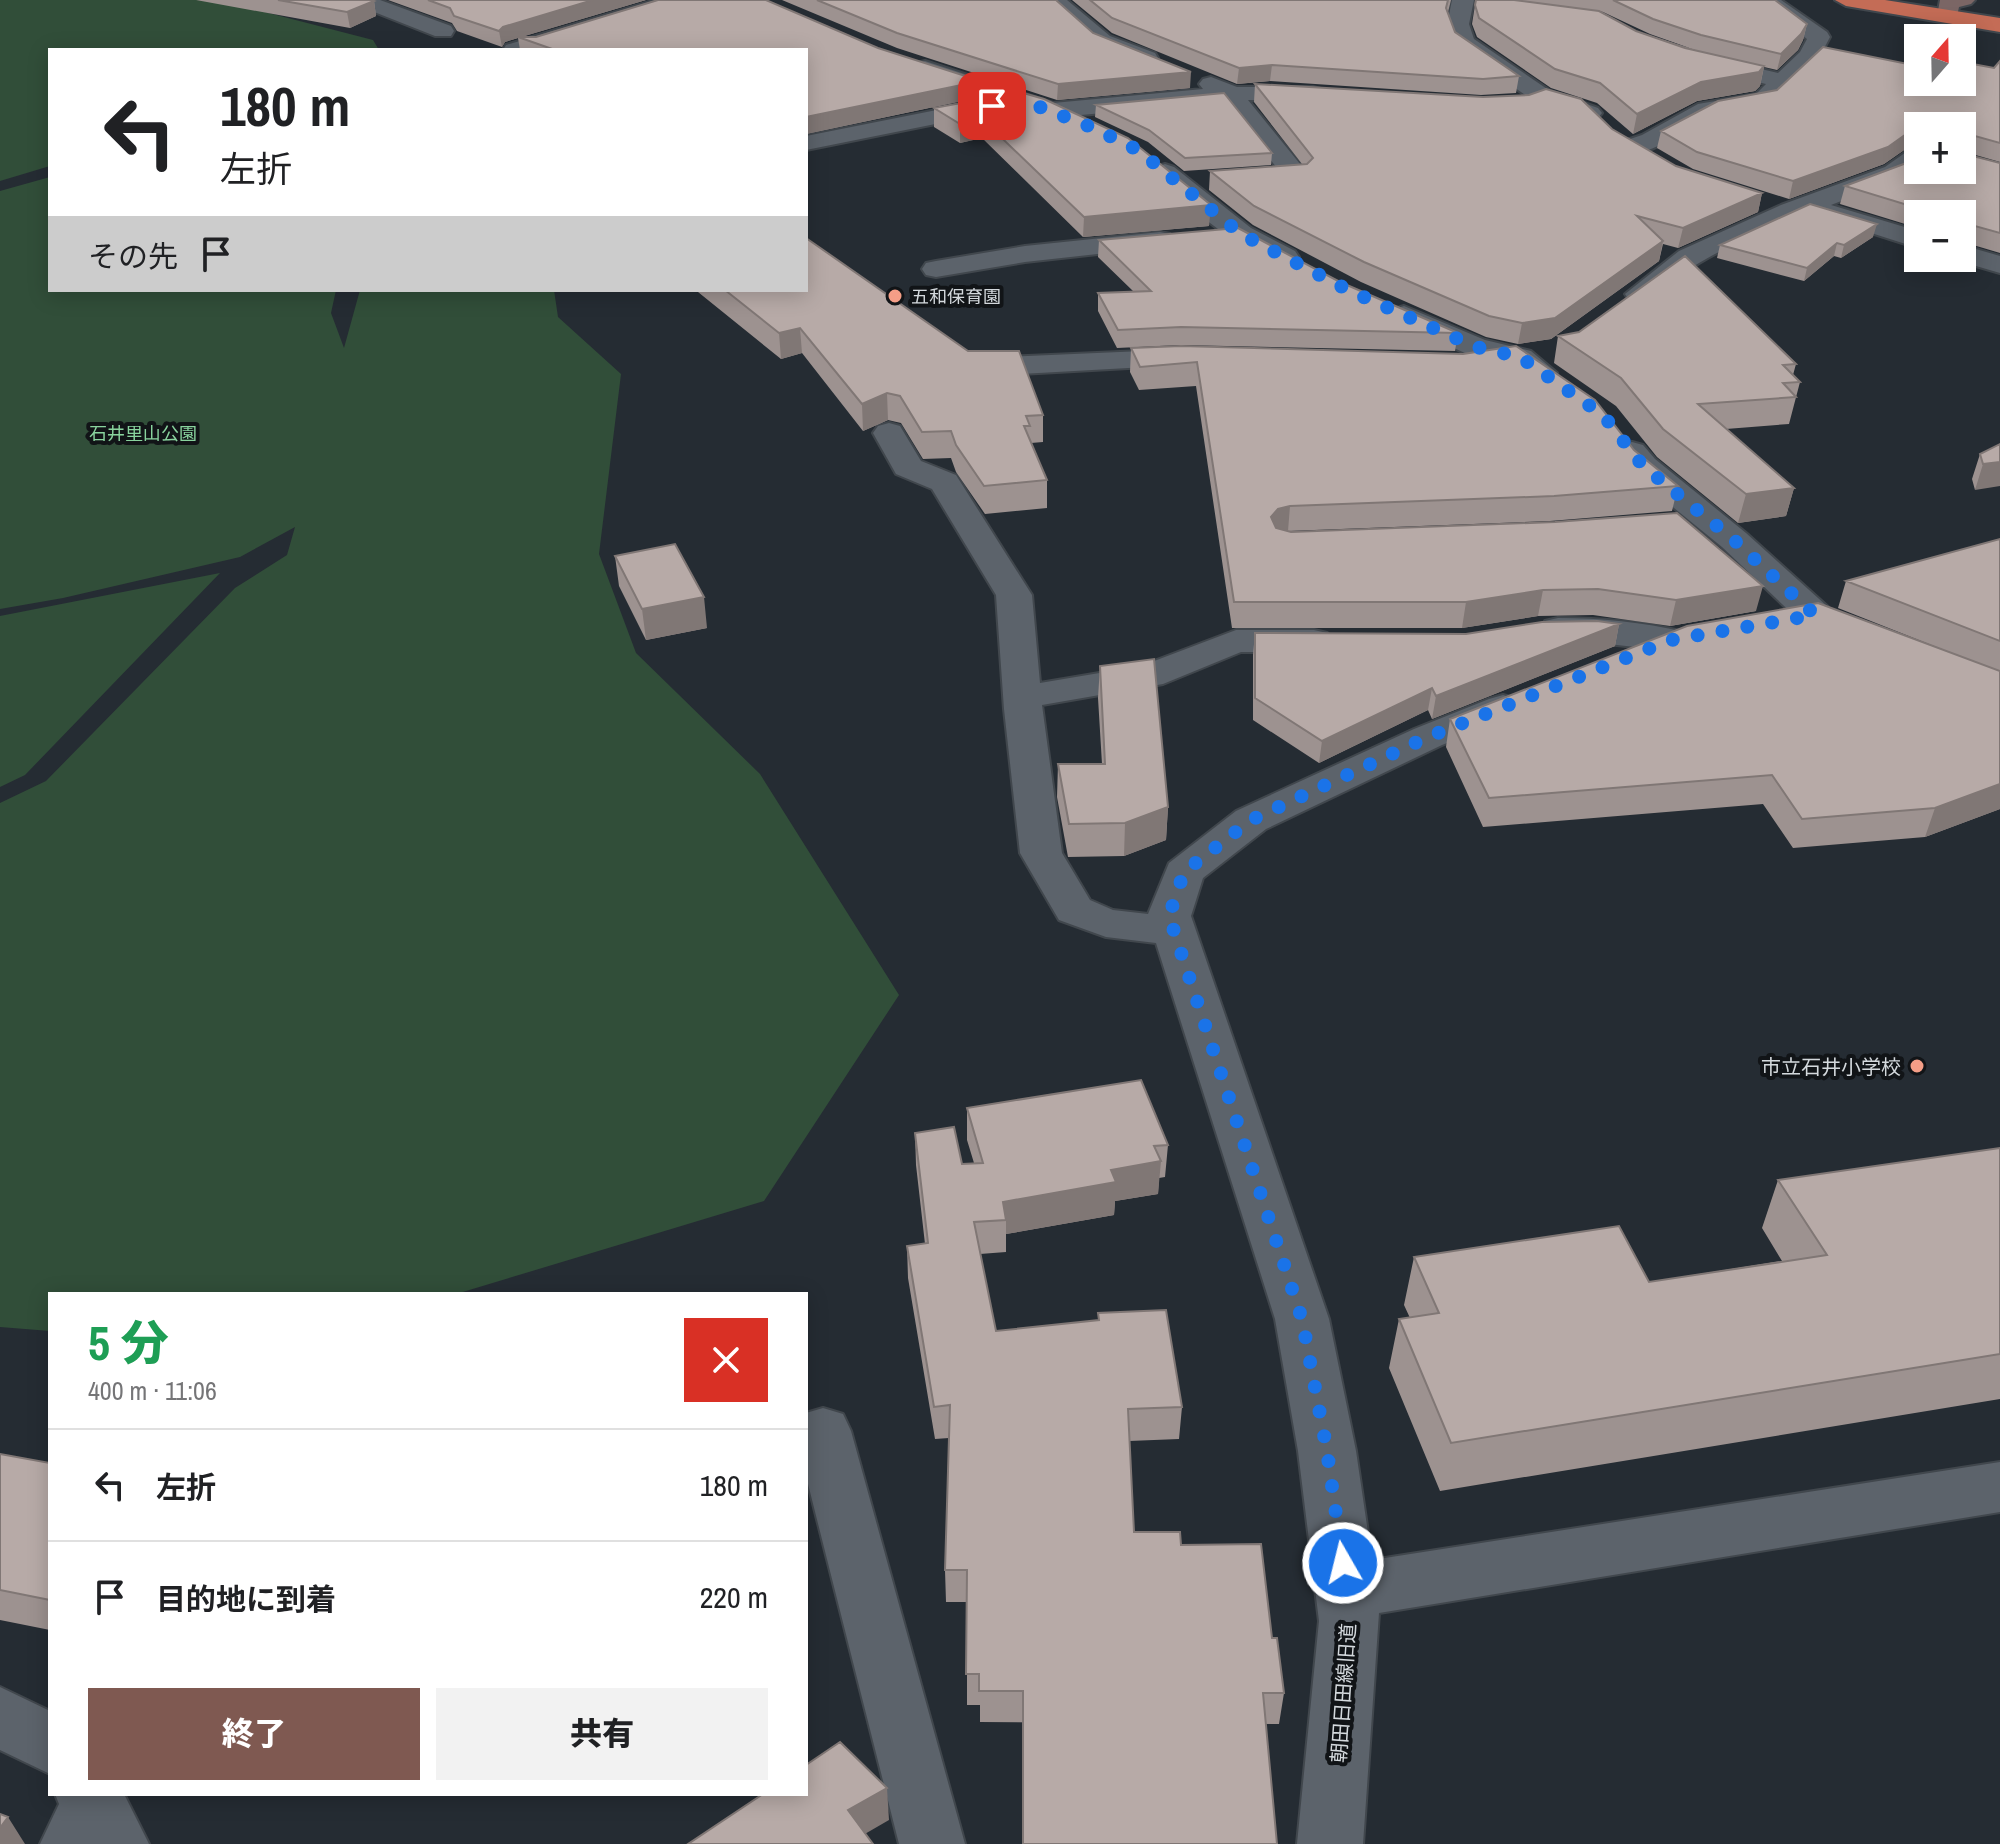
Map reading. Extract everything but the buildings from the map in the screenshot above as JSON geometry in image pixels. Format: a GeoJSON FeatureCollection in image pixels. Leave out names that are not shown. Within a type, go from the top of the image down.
{"type":"FeatureCollection","features":[{"type":"Feature","properties":{"kind":"highway"},"geometry":{"type":"LineString","coordinates":[[1846,0],[1997,26]]}},
{"type":"Feature","properties":{"kind":"main road"},"geometry":{"type":"LineString","coordinates":[[1948,16],[1949,3],[1964,0]]}},
{"type":"Feature","properties":{"kind":"street"},"geometry":{"type":"LineString","coordinates":[[360,0],[443,31]]}},
{"type":"Feature","properties":{"kind":"street"},"geometry":{"type":"LineString","coordinates":[[360,0],[372,15],[387,22],[395,40]]}},
{"type":"Feature","properties":{"kind":"street"},"geometry":{"type":"LineString","coordinates":[[521,48],[678,0]]}},
{"type":"Feature","properties":{"kind":"street"},"geometry":{"type":"LineString","coordinates":[[1054,0],[1102,41],[1171,66]]}},
{"type":"Feature","properties":{"kind":"street"},"geometry":{"type":"LineString","coordinates":[[1630,147],[1651,140],[1706,109],[1763,100],[1810,55],[1819,37],[1767,0]]}},
{"type":"Feature","properties":{"kind":"street"},"geometry":{"type":"LineString","coordinates":[[1467,2],[1458,24],[1464,42],[1542,96],[1587,110],[1630,147],[1656,162]]}},
{"type":"Feature","properties":{"kind":"street"},"geometry":{"type":"LineString","coordinates":[[1678,55],[1783,81]]}},
{"type":"Feature","properties":{"kind":"street"},"geometry":{"type":"LineString","coordinates":[[903,61],[1053,110],[1103,133]]}},
{"type":"Feature","properties":{"kind":"street"},"geometry":{"type":"LineString","coordinates":[[1176,182],[1296,175],[1229,92],[1194,77]]}},
{"type":"Feature","properties":{"kind":"street"},"geometry":{"type":"LineString","coordinates":[[1053,110],[1127,105],[1229,92],[1270,91],[1334,96]]}},
{"type":"Feature","properties":{"kind":"street"},"geometry":{"type":"LineString","coordinates":[[1511,104],[1526,103],[1542,96]]}},
{"type":"Feature","properties":{"kind":"street"},"geometry":{"type":"LineString","coordinates":[[808,143],[1022,100]]}},
{"type":"Feature","properties":{"kind":"street"},"geometry":{"type":"LineString","coordinates":[[1147,158],[1241,234],[1307,269]]}},
{"type":"Feature","properties":{"kind":"street"},"geometry":{"type":"LineString","coordinates":[[1612,313],[1689,257],[1798,208],[1894,172],[1904,165]]}},
{"type":"Feature","properties":{"kind":"street"},"geometry":{"type":"LineString","coordinates":[[1750,198],[1904,236]]}},
{"type":"Feature","properties":{"kind":"street"},"geometry":{"type":"LineString","coordinates":[[936,269],[1025,254],[1241,234]]}},
{"type":"Feature","properties":{"kind":"street"},"geometry":{"type":"LineString","coordinates":[[1976,257],[2000,265]]}},
{"type":"Feature","properties":{"kind":"street"},"geometry":{"type":"LineString","coordinates":[[1378,304],[1476,347],[1520,357],[1567,390]]}},
{"type":"Feature","properties":{"kind":"street"},"geometry":{"type":"LineString","coordinates":[[1445,365],[1561,350]]}},
{"type":"Feature","properties":{"kind":"street"},"geometry":{"type":"LineString","coordinates":[[1003,366],[1220,358]]}},
{"type":"Feature","properties":{"kind":"street"},"geometry":{"type":"LineString","coordinates":[[1611,425],[1643,466],[1711,521]]}},
{"type":"Feature","properties":{"kind":"street"},"geometry":{"type":"LineString","coordinates":[[889,433],[908,467],[944,482],[1014,595],[1022,697],[1041,853],[1074,910],[1106,923],[1174,931]]}},
{"type":"Feature","properties":{"kind":"street"},"geometry":{"type":"LineString","coordinates":[[1667,525],[1711,521]]}},
{"type":"Feature","properties":{"kind":"street","name":"朝田日田線旧道"},"geometry":{"type":"LineString","coordinates":[[1330,1844],[1350,1621],[1327,1451],[1302,1319],[1169,916],[1184,872],[1251,820],[1428,737],[1564,683],[1714,633],[1829,621],[1711,521]]}},
{"type":"Feature","properties":{"kind":"street"},"geometry":{"type":"LineString","coordinates":[[1523,632],[1593,629],[1714,633]]}},
{"type":"Feature","properties":{"kind":"street"},"geometry":{"type":"LineString","coordinates":[[1022,697],[1150,676],[1236,641],[1341,642]]}},
{"type":"Feature","properties":{"kind":"street"},"geometry":{"type":"LineString","coordinates":[[823,1431],[932,1844]]}},
{"type":"Feature","properties":{"kind":"street"},"geometry":{"type":"LineString","coordinates":[[1347,1591],[2000,1487]]}},
{"type":"Feature","properties":{"kind":"street"},"geometry":{"type":"LineString","coordinates":[[0,1717],[48,1743]]}},
{"type":"Feature","properties":{"kind":"green space"},"geometry":{"type":"Polygon","coordinates":[[[0,0],[218,0],[373,40],[378,48],[48,48],[48,167],[0,181],[0,0]]]}},
{"type":"Feature","properties":{"kind":"green space","name":"石井里山公園"},"geometry":{"type":"Polygon","coordinates":[[[48,178],[48,292],[336,292],[331,313],[344,348],[359,292],[554,292],[558,317],[621,374],[599,554],[636,653],[760,774],[899,995],[764,1201],[463,1292],[48,1292],[48,1331],[0,1327],[0,803],[46,781],[235,588],[287,555],[295,527],[240,557],[63,598],[0,609],[0,191],[48,178]]]}},
{"type":"Feature","properties":{"kind":"green space"},"geometry":{"type":"Polygon","coordinates":[[[220,573],[25,775],[0,787],[0,616],[220,573]]]}},
{"type":"Feature","properties":{"kind":"place","name":"五和保育園"},"geometry":{"type":"Point","coordinates":[895,296]}},
{"type":"Feature","properties":{"kind":"place","name":"市立石井小学校"},"geometry":{"type":"Point","coordinates":[1917,1066]}},
{"type":"Feature","properties":{"kind":"route"},"geometry":{"type":"LineString","coordinates":[[992,106],[1022,100],[1091,127],[1138,150],[1241,234],[1350,291],[1451,336],[1476,347],[1520,357],[1603,415],[1643,466],[1734,540],[1815,615],[1671,640],[1428,737],[1251,820],[1184,872],[1169,916],[1302,1319],[1327,1451],[1343,1563]]}}]}
